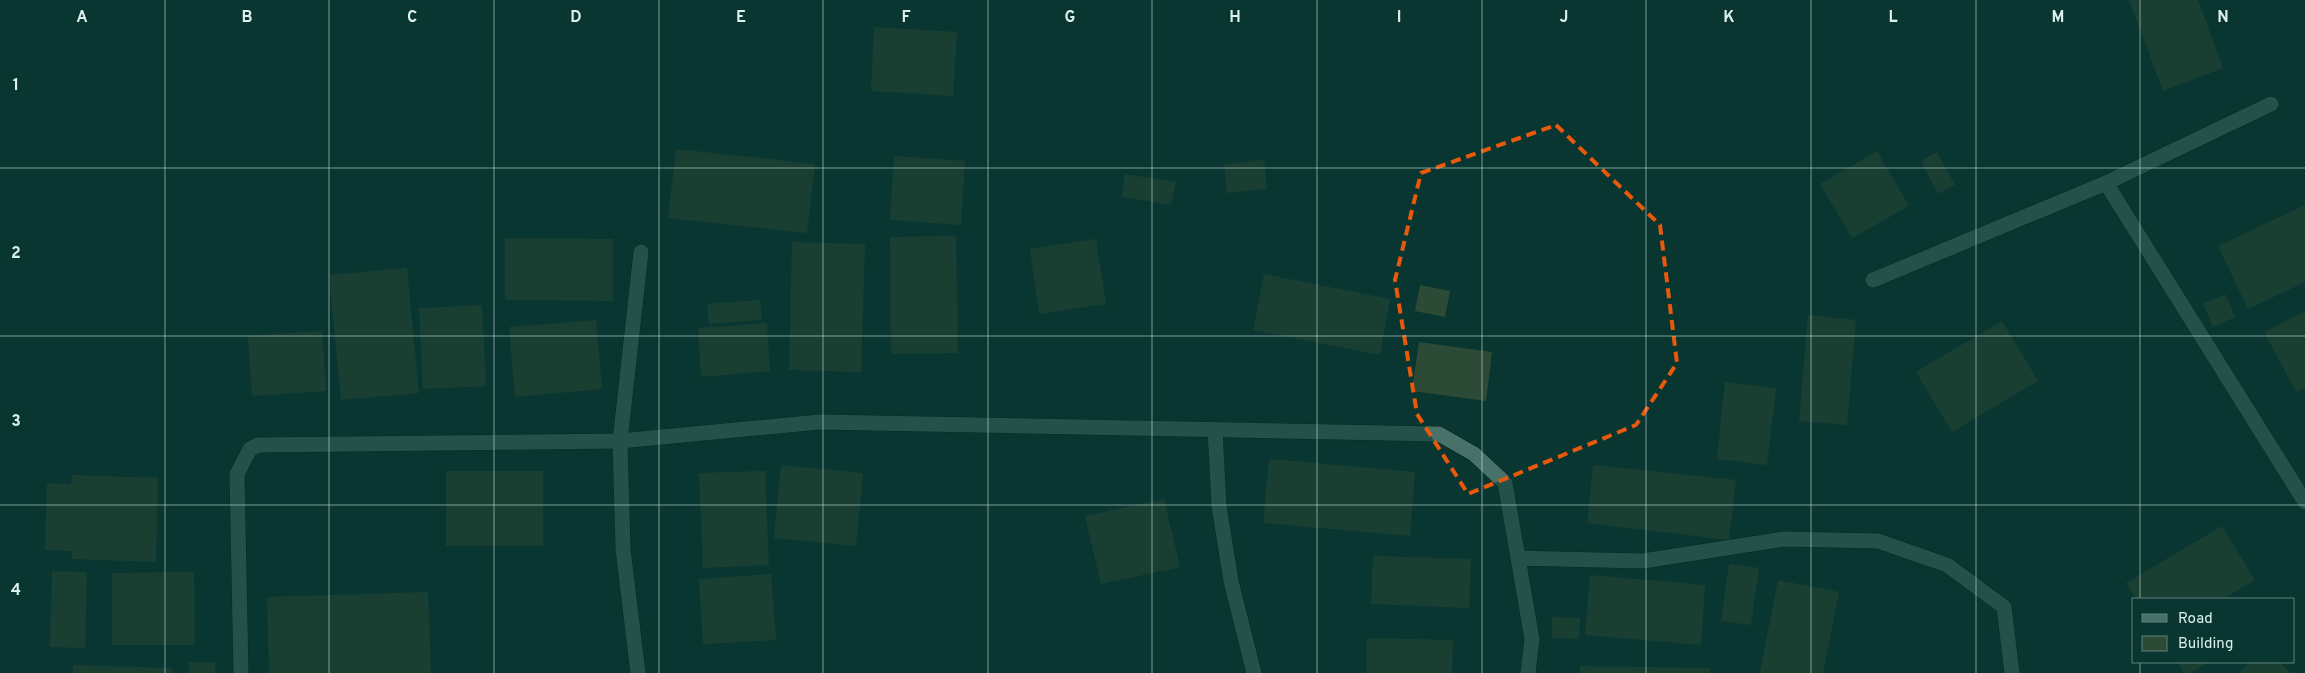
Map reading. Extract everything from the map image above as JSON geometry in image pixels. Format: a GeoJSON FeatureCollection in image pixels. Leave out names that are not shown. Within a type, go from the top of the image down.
{"type":"FeatureCollection","features":[{"type":"Feature","properties":{"kind":"street"},"geometry":{"type":"LineString","coordinates":[[1873,280],[2106,183],[2270,104]]}},
{"type":"Feature","properties":{"kind":"street"},"geometry":{"type":"LineString","coordinates":[[2106,183],[2305,502]]}},
{"type":"Feature","properties":{"kind":"street"},"geometry":{"type":"LineString","coordinates":[[638,673],[624,549],[620,441],[641,252]]}},
{"type":"Feature","properties":{"kind":"street"},"geometry":{"type":"LineString","coordinates":[[241,673],[237,474],[250,449],[258,445],[620,441],[820,422],[1215,428],[1439,434],[1474,454],[1505,483],[1532,638],[1528,673]]}},
{"type":"Feature","properties":{"kind":"street"},"geometry":{"type":"LineString","coordinates":[[1215,428],[1219,506],[1229,572],[1254,673]]}},
{"type":"Feature","properties":{"kind":"street"},"geometry":{"type":"LineString","coordinates":[[1518,558],[1643,560],[1784,539],[1878,541],[1947,565],[2004,607],[2012,673]]}},
{"type":"Feature","properties":{"kind":"highlighted area"},"geometry":{"type":"Polygon","coordinates":[[[1556,125],[1660,225],[1677,363],[1636,425],[1468,494],[1417,414],[1395,280],[1421,173],[1556,125]]]}},
{"type":"Feature","properties":{"kind":"building"},"geometry":{"type":"Polygon","coordinates":[[[2129,0],[2198,0],[2223,68],[2163,91],[2129,0]]]}},
{"type":"Feature","properties":{"kind":"building"},"geometry":{"type":"Polygon","coordinates":[[[874,27],[957,32],[953,96],[871,91],[874,27]]]}},
{"type":"Feature","properties":{"kind":"building"},"geometry":{"type":"Polygon","coordinates":[[[676,149],[815,164],[807,233],[668,218],[676,149]]]}},
{"type":"Feature","properties":{"kind":"building"},"geometry":{"type":"Polygon","coordinates":[[[1877,151],[1909,206],[1852,238],[1820,184],[1877,151]]]}},
{"type":"Feature","properties":{"kind":"building"},"geometry":{"type":"Polygon","coordinates":[[[1937,152],[1955,185],[1938,194],[1921,161],[1937,152]]]}},
{"type":"Feature","properties":{"kind":"building"},"geometry":{"type":"Polygon","coordinates":[[[894,156],[965,161],[961,225],[890,220],[894,156]]]}},
{"type":"Feature","properties":{"kind":"building"},"geometry":{"type":"Polygon","coordinates":[[[1264,160],[1267,189],[1227,193],[1224,164],[1264,160]]]}},
{"type":"Feature","properties":{"kind":"building"},"geometry":{"type":"Polygon","coordinates":[[[1125,174],[1176,182],[1171,205],[1122,197],[1125,174]]]}},
{"type":"Feature","properties":{"kind":"building"},"geometry":{"type":"Polygon","coordinates":[[[2305,205],[2305,282],[2248,309],[2218,246],[2305,205]]]}},
{"type":"Feature","properties":{"kind":"building"},"geometry":{"type":"Polygon","coordinates":[[[956,236],[958,353],[891,354],[890,237],[956,236]]]}},
{"type":"Feature","properties":{"kind":"building"},"geometry":{"type":"Polygon","coordinates":[[[505,238],[613,239],[613,301],[505,300],[505,238]]]}},
{"type":"Feature","properties":{"kind":"building"},"geometry":{"type":"Polygon","coordinates":[[[1096,239],[1106,304],[1039,314],[1030,249],[1096,239]]]}},
{"type":"Feature","properties":{"kind":"building"},"geometry":{"type":"Polygon","coordinates":[[[792,242],[865,244],[861,372],[789,370],[792,242]]]}},
{"type":"Feature","properties":{"kind":"building"},"geometry":{"type":"Polygon","coordinates":[[[407,268],[419,393],[341,400],[329,275],[407,268]]]}},
{"type":"Feature","properties":{"kind":"building"},"geometry":{"type":"Polygon","coordinates":[[[1264,274],[1390,299],[1380,355],[1253,330],[1264,274]]]}},
{"type":"Feature","properties":{"kind":"building"},"geometry":{"type":"Polygon","coordinates":[[[1420,285],[1450,291],[1445,317],[1415,311],[1420,285]]]}},
{"type":"Feature","properties":{"kind":"building"},"geometry":{"type":"Polygon","coordinates":[[[2225,294],[2235,317],[2213,327],[2203,304],[2225,294]]]}},
{"type":"Feature","properties":{"kind":"building"},"geometry":{"type":"Polygon","coordinates":[[[760,300],[762,320],[709,324],[707,304],[760,300]]]}},
{"type":"Feature","properties":{"kind":"building"},"geometry":{"type":"Polygon","coordinates":[[[482,305],[486,386],[423,389],[419,308],[482,305]]]}},
{"type":"Feature","properties":{"kind":"building"},"geometry":{"type":"Polygon","coordinates":[[[2305,311],[2305,387],[2296,392],[2264,332],[2305,311]]]}},
{"type":"Feature","properties":{"kind":"building"},"geometry":{"type":"Polygon","coordinates":[[[1808,315],[1856,320],[1847,425],[1799,421],[1808,315]]]}},
{"type":"Feature","properties":{"kind":"building"},"geometry":{"type":"Polygon","coordinates":[[[596,320],[602,389],[515,397],[509,327],[596,320]]]}},
{"type":"Feature","properties":{"kind":"building"},"geometry":{"type":"Polygon","coordinates":[[[2002,321],[2038,381],[1952,432],[1916,372],[2002,321]]]}},
{"type":"Feature","properties":{"kind":"building"},"geometry":{"type":"Polygon","coordinates":[[[767,323],[770,371],[701,377],[698,328],[767,323]]]}},
{"type":"Feature","properties":{"kind":"building"},"geometry":{"type":"Polygon","coordinates":[[[322,331],[326,391],[252,396],[248,336],[322,331]]]}},
{"type":"Feature","properties":{"kind":"building"},"geometry":{"type":"Polygon","coordinates":[[[1419,342],[1492,352],[1486,401],[1412,391],[1419,342]]]}},
{"type":"Feature","properties":{"kind":"building"},"geometry":{"type":"Polygon","coordinates":[[[1725,382],[1776,388],[1767,465],[1717,459],[1725,382]]]}},
{"type":"Feature","properties":{"kind":"building"},"geometry":{"type":"Polygon","coordinates":[[[1269,459],[1415,472],[1410,536],[1263,523],[1269,459]]]}},
{"type":"Feature","properties":{"kind":"building"},"geometry":{"type":"Polygon","coordinates":[[[781,465],[863,473],[856,546],[774,538],[781,465]]]}},
{"type":"Feature","properties":{"kind":"building"},"geometry":{"type":"Polygon","coordinates":[[[1593,465],[1736,480],[1729,540],[1587,523],[1593,465]]]}},
{"type":"Feature","properties":{"kind":"building"},"geometry":{"type":"Polygon","coordinates":[[[446,471],[543,471],[543,546],[446,546],[446,471]]]}},
{"type":"Feature","properties":{"kind":"building"},"geometry":{"type":"Polygon","coordinates":[[[765,471],[769,565],[703,568],[699,473],[765,471]]]}},
{"type":"Feature","properties":{"kind":"building"},"geometry":{"type":"Polygon","coordinates":[[[72,475],[158,478],[156,562],[72,559],[72,551],[45,550],[47,483],[71,484],[72,475]]]}},
{"type":"Feature","properties":{"kind":"building"},"geometry":{"type":"Polygon","coordinates":[[[1164,499],[1180,567],[1101,584],[1085,516],[1164,499]]]}},
{"type":"Feature","properties":{"kind":"building"},"geometry":{"type":"Polygon","coordinates":[[[2222,526],[2255,580],[2224,598],[2135,598],[2126,583],[2222,526]]]}},
{"type":"Feature","properties":{"kind":"building"},"geometry":{"type":"Polygon","coordinates":[[[1373,556],[1471,559],[1469,608],[1371,604],[1373,556]]]}},
{"type":"Feature","properties":{"kind":"building"},"geometry":{"type":"Polygon","coordinates":[[[1729,564],[1759,568],[1751,625],[1721,621],[1729,564]]]}},
{"type":"Feature","properties":{"kind":"building"},"geometry":{"type":"Polygon","coordinates":[[[52,571],[87,572],[85,648],[50,647],[52,571]]]}},
{"type":"Feature","properties":{"kind":"building"},"geometry":{"type":"Polygon","coordinates":[[[194,572],[195,645],[112,645],[112,573],[194,572]]]}},
{"type":"Feature","properties":{"kind":"building"},"geometry":{"type":"Polygon","coordinates":[[[771,574],[776,640],[703,644],[699,579],[771,574]]]}},
{"type":"Feature","properties":{"kind":"building"},"geometry":{"type":"Polygon","coordinates":[[[1590,575],[1705,585],[1701,645],[1585,635],[1590,575]]]}},
{"type":"Feature","properties":{"kind":"building"},"geometry":{"type":"Polygon","coordinates":[[[1778,580],[1839,592],[1823,673],[1760,673],[1778,580]]]}},
{"type":"Feature","properties":{"kind":"building"},"geometry":{"type":"Polygon","coordinates":[[[428,592],[431,673],[269,673],[267,597],[428,592]]]}},
{"type":"Feature","properties":{"kind":"building"},"geometry":{"type":"Polygon","coordinates":[[[1552,617],[1580,618],[1579,639],[1552,638],[1552,617]]]}},
{"type":"Feature","properties":{"kind":"building"},"geometry":{"type":"Polygon","coordinates":[[[1367,638],[1453,640],[1452,673],[1366,673],[1367,638]]]}},
{"type":"Feature","properties":{"kind":"building"},"geometry":{"type":"Polygon","coordinates":[[[189,662],[215,662],[215,673],[189,673],[189,662]]]}},
{"type":"Feature","properties":{"kind":"building"},"geometry":{"type":"Polygon","coordinates":[[[2178,663],[2206,663],[2190,673],[2184,673],[2178,663]]]}},
{"type":"Feature","properties":{"kind":"building"},"geometry":{"type":"Polygon","coordinates":[[[2249,663],[2280,663],[2291,673],[2239,673],[2249,663]]]}},
{"type":"Feature","properties":{"kind":"building"},"geometry":{"type":"Polygon","coordinates":[[[73,665],[172,668],[172,673],[73,673],[73,665]]]}},
{"type":"Feature","properties":{"kind":"building"},"geometry":{"type":"Polygon","coordinates":[[[1580,666],[1710,668],[1710,673],[1580,673],[1580,666]]]}}]}
